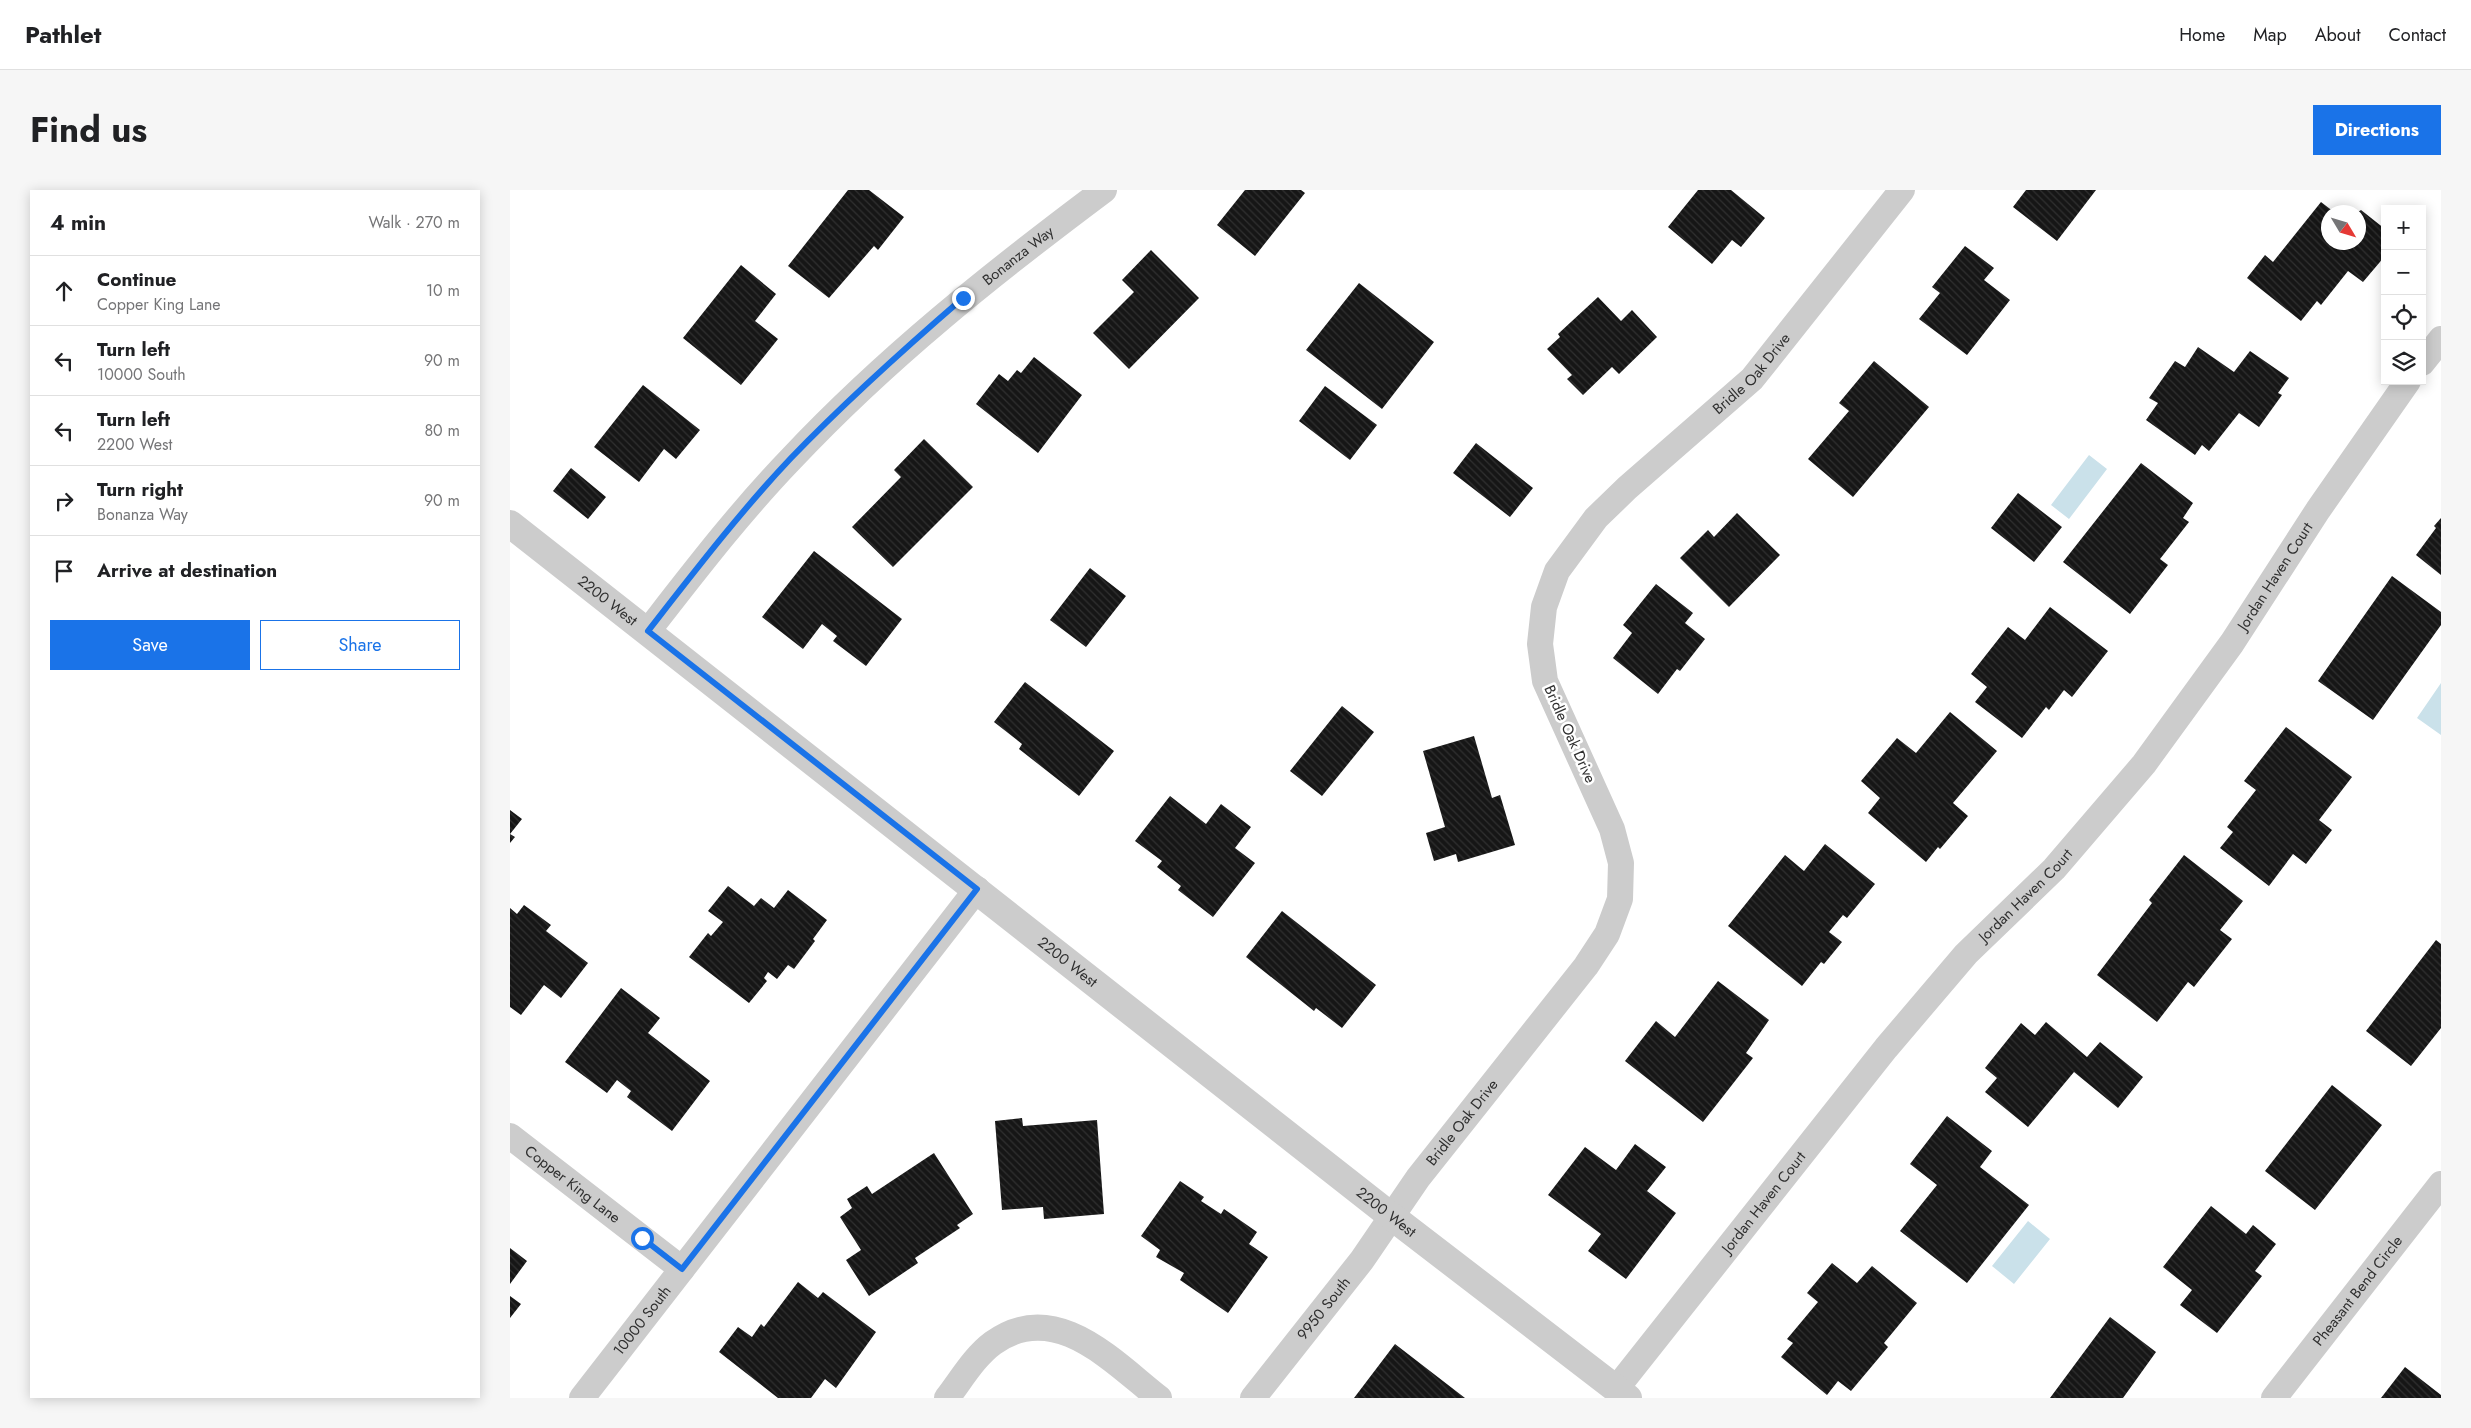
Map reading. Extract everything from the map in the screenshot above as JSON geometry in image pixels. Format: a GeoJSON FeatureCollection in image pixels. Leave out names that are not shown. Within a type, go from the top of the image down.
{"type":"FeatureCollection","features":[{"type":"Feature","properties":{"kind":"street","name":"Bonanza Way"},"geometry":{"type":"LineString","coordinates":[[648,631],[740,516],[790,459],[846,404],[963,298],[1104,190]]}},
{"type":"Feature","properties":{"kind":"street","name":"Bridle Oak Drive"},"geometry":{"type":"LineString","coordinates":[[1391,1216],[1418,1178],[1586,966],[1607,934],[1620,900],[1621,863],[1612,829],[1545,681],[1540,644],[1544,607],[1557,571],[1596,518],[1627,488],[1752,379],[1902,190]]}},
{"type":"Feature","properties":{"kind":"street"},"geometry":{"type":"LineString","coordinates":[[2426,357],[2441,339]]}},
{"type":"Feature","properties":{"kind":"street","name":"Jordan Haven Court"},"geometry":{"type":"LineString","coordinates":[[1622,1394],[1886,1048],[1966,954],[2054,869],[2144,764],[2232,643],[2318,510],[2405,385]]}},
{"type":"Feature","properties":{"kind":"street","name":"2200 West"},"geometry":{"type":"LineString","coordinates":[[510,524],[1391,1216],[1622,1394]]}},
{"type":"Feature","properties":{"kind":"street","name":"10000 South"},"geometry":{"type":"LineString","coordinates":[[582,1398],[977,889]]}},
{"type":"Feature","properties":{"kind":"street","name":"Copper King Lane"},"geometry":{"type":"LineString","coordinates":[[510,1136],[682,1269]]}},
{"type":"Feature","properties":{"kind":"street","name":"Pheasant Bend Circle"},"geometry":{"type":"LineString","coordinates":[[2274,1398],[2441,1184]]}},
{"type":"Feature","properties":{"kind":"street","name":"9950 South"},"geometry":{"type":"LineString","coordinates":[[1253,1398],[1362,1260],[1391,1216]]}},
{"type":"Feature","properties":{"kind":"street"},"geometry":{"type":"LineString","coordinates":[[947,1398],[978,1357],[993,1343],[1010,1332],[1030,1328],[1050,1328],[1070,1333],[1088,1343],[1159,1398]]}},
{"type":"Feature","properties":{"kind":"water"},"geometry":{"type":"Polygon","coordinates":[[[2089,455],[2107,469],[2069,519],[2051,505],[2089,455]]]}},
{"type":"Feature","properties":{"kind":"water"},"geometry":{"type":"Polygon","coordinates":[[[2441,683],[2441,735],[2417,718],[2441,683]]]}},
{"type":"Feature","properties":{"kind":"water"},"geometry":{"type":"Polygon","coordinates":[[[2028,1221],[2050,1239],[2014,1284],[1992,1266],[2028,1221]]]}},
{"type":"Feature","properties":{"kind":"building"},"geometry":{"type":"Polygon","coordinates":[[[848,190],[869,190],[904,217],[878,250],[874,246],[829,298],[788,266],[848,190]]]}},
{"type":"Feature","properties":{"kind":"building"},"geometry":{"type":"Polygon","coordinates":[[[1245,190],[1301,190],[1305,193],[1255,256],[1217,225],[1245,190]]]}},
{"type":"Feature","properties":{"kind":"building"},"geometry":{"type":"Polygon","coordinates":[[[1698,190],[1731,190],[1765,218],[1741,247],[1732,240],[1712,264],[1668,227],[1698,190]]]}},
{"type":"Feature","properties":{"kind":"building"},"geometry":{"type":"Polygon","coordinates":[[[2026,190],[2096,190],[2057,241],[2013,207],[2026,190]]]}},
{"type":"Feature","properties":{"kind":"building"},"geometry":{"type":"Polygon","coordinates":[[[2321,202],[2325,205],[2321,205],[2321,250],[2366,250],[2366,214],[2381,226],[2381,261],[2363,282],[2348,271],[2321,305],[2317,301],[2301,321],[2247,278],[2265,255],[2273,262],[2321,202]]]}},
{"type":"Feature","properties":{"kind":"building"},"geometry":{"type":"Polygon","coordinates":[[[1965,246],[1994,268],[1984,280],[2010,300],[1967,355],[1919,319],[1940,293],[1932,287],[1965,246]]]}},
{"type":"Feature","properties":{"kind":"building"},"geometry":{"type":"Polygon","coordinates":[[[1151,250],[1199,298],[1129,369],[1093,333],[1134,292],[1122,280],[1151,250]]]}},
{"type":"Feature","properties":{"kind":"building"},"geometry":{"type":"Polygon","coordinates":[[[741,265],[776,294],[755,321],[778,339],[741,385],[683,338],[741,265]]]}},
{"type":"Feature","properties":{"kind":"building"},"geometry":{"type":"Polygon","coordinates":[[[1359,283],[1434,342],[1382,409],[1306,350],[1359,283]]]}},
{"type":"Feature","properties":{"kind":"building"},"geometry":{"type":"Polygon","coordinates":[[[1598,297],[1621,321],[1632,310],[1657,337],[1619,374],[1612,367],[1583,395],[1567,379],[1572,375],[1547,349],[1560,337],[1558,334],[1598,297]]]}},
{"type":"Feature","properties":{"kind":"building"},"geometry":{"type":"Polygon","coordinates":[[[2198,347],[2234,372],[2250,351],[2289,378],[2278,393],[2282,395],[2259,427],[2239,413],[2209,451],[2202,445],[2195,455],[2146,420],[2158,403],[2149,398],[2175,361],[2185,367],[2198,347]]]}},
{"type":"Feature","properties":{"kind":"building"},"geometry":{"type":"Polygon","coordinates":[[[1034,357],[1082,395],[1038,453],[976,404],[999,374],[1008,381],[1017,370],[1021,373],[1034,357]]]}},
{"type":"Feature","properties":{"kind":"building"},"geometry":{"type":"Polygon","coordinates":[[[1874,361],[1929,407],[1853,497],[1808,459],[1849,411],[1839,403],[1874,361]]]}},
{"type":"Feature","properties":{"kind":"building"},"geometry":{"type":"Polygon","coordinates":[[[643,385],[700,430],[676,459],[664,449],[639,482],[594,447],[643,385]]]}},
{"type":"Feature","properties":{"kind":"building"},"geometry":{"type":"Polygon","coordinates":[[[1325,386],[1377,425],[1350,460],[1299,421],[1325,386]]]}},
{"type":"Feature","properties":{"kind":"building"},"geometry":{"type":"Polygon","coordinates":[[[924,439],[973,487],[893,567],[852,527],[901,477],[894,470],[924,439]]]}},
{"type":"Feature","properties":{"kind":"building"},"geometry":{"type":"Polygon","coordinates":[[[1476,443],[1533,488],[1510,517],[1453,473],[1476,443]]]}},
{"type":"Feature","properties":{"kind":"building"},"geometry":{"type":"Polygon","coordinates":[[[2141,463],[2193,503],[2183,518],[2189,522],[2160,559],[2168,565],[2130,614],[2063,562],[2141,463]]]}},
{"type":"Feature","properties":{"kind":"building"},"geometry":{"type":"Polygon","coordinates":[[[571,468],[606,497],[588,519],[553,491],[571,468]]]}},
{"type":"Feature","properties":{"kind":"building"},"geometry":{"type":"Polygon","coordinates":[[[2018,493],[2062,527],[2034,562],[1991,528],[2018,493]]]}},
{"type":"Feature","properties":{"kind":"building"},"geometry":{"type":"Polygon","coordinates":[[[1737,513],[1780,555],[1729,607],[1680,558],[1708,530],[1714,537],[1737,513]]]}},
{"type":"Feature","properties":{"kind":"building"},"geometry":{"type":"Polygon","coordinates":[[[2441,518],[2441,575],[2416,555],[2441,518]]]}},
{"type":"Feature","properties":{"kind":"building"},"geometry":{"type":"Polygon","coordinates":[[[814,551],[902,619],[866,666],[833,641],[837,636],[822,624],[803,649],[762,617],[814,551]]]}},
{"type":"Feature","properties":{"kind":"building"},"geometry":{"type":"Polygon","coordinates":[[[1090,568],[1126,596],[1086,647],[1050,620],[1090,568]]]}},
{"type":"Feature","properties":{"kind":"building"},"geometry":{"type":"Polygon","coordinates":[[[2392,576],[2441,612],[2441,625],[2373,720],[2318,681],[2392,576]]]}},
{"type":"Feature","properties":{"kind":"building"},"geometry":{"type":"Polygon","coordinates":[[[1656,584],[1693,613],[1685,623],[1705,639],[1680,671],[1677,669],[1658,694],[1613,658],[1632,633],[1623,625],[1656,584]]]}},
{"type":"Feature","properties":{"kind":"building"},"geometry":{"type":"Polygon","coordinates":[[[2050,607],[2108,651],[2072,697],[2064,690],[2049,710],[2046,707],[2022,738],[1975,702],[1987,687],[1971,674],[2008,627],[2025,640],[2050,607]]]}},
{"type":"Feature","properties":{"kind":"building"},"geometry":{"type":"Polygon","coordinates":[[[1025,682],[1114,751],[1079,796],[1019,749],[1022,744],[994,722],[1025,682]]]}},
{"type":"Feature","properties":{"kind":"building"},"geometry":{"type":"Polygon","coordinates":[[[1342,706],[1374,732],[1322,796],[1290,771],[1342,706]]]}},
{"type":"Feature","properties":{"kind":"building"},"geometry":{"type":"Polygon","coordinates":[[[1950,712],[1997,751],[1953,803],[1968,816],[1940,849],[1938,847],[1926,862],[1868,813],[1880,798],[1861,781],[1897,738],[1916,753],[1950,712]]]}},
{"type":"Feature","properties":{"kind":"building"},"geometry":{"type":"Polygon","coordinates":[[[2286,727],[2352,777],[2319,820],[2332,830],[2306,864],[2293,854],[2269,886],[2220,848],[2233,832],[2227,827],[2256,790],[2244,781],[2286,727]]]}},
{"type":"Feature","properties":{"kind":"building"},"geometry":{"type":"Polygon","coordinates":[[[1474,736],[1492,798],[1500,795],[1515,845],[1458,862],[1456,854],[1434,861],[1426,833],[1445,827],[1423,751],[1474,736]]]}},
{"type":"Feature","properties":{"kind":"building"},"geometry":{"type":"Polygon","coordinates":[[[1170,796],[1206,824],[1221,804],[1251,827],[1235,848],[1255,863],[1213,917],[1178,890],[1181,886],[1157,867],[1162,861],[1135,841],[1170,796]]]}},
{"type":"Feature","properties":{"kind":"building"},"geometry":{"type":"Polygon","coordinates":[[[510,810],[522,819],[510,834],[510,810]]]}},
{"type":"Feature","properties":{"kind":"building"},"geometry":{"type":"Polygon","coordinates":[[[510,834],[515,837],[510,843],[510,834]]]}},
{"type":"Feature","properties":{"kind":"building"},"geometry":{"type":"Polygon","coordinates":[[[1825,844],[1875,884],[1847,918],[1843,915],[1829,932],[1842,942],[1824,964],[1821,962],[1802,986],[1728,926],[1785,855],[1804,871],[1825,844]]]}},
{"type":"Feature","properties":{"kind":"building"},"geometry":{"type":"Polygon","coordinates":[[[2184,855],[2243,901],[2220,930],[2232,939],[2194,987],[2188,982],[2157,1022],[2097,975],[2152,903],[2149,900],[2184,855]]]}},
{"type":"Feature","properties":{"kind":"building"},"geometry":{"type":"Polygon","coordinates":[[[728,886],[754,906],[761,898],[774,908],[788,890],[827,920],[813,939],[815,941],[794,969],[788,965],[777,979],[768,972],[764,978],[767,981],[749,1003],[689,957],[708,933],[711,936],[723,922],[708,911],[728,886]]]}},
{"type":"Feature","properties":{"kind":"building"},"geometry":{"type":"Polygon","coordinates":[[[524,905],[551,925],[546,931],[588,963],[561,998],[544,985],[521,1015],[510,1007],[510,908],[517,914],[524,905]]]}},
{"type":"Feature","properties":{"kind":"building"},"geometry":{"type":"Polygon","coordinates":[[[1282,911],[1376,985],[1342,1028],[1316,1008],[1314,1011],[1246,957],[1282,911]]]}},
{"type":"Feature","properties":{"kind":"building"},"geometry":{"type":"Polygon","coordinates":[[[2436,940],[2441,944],[2441,1028],[2411,1066],[2366,1031],[2436,940]]]}},
{"type":"Feature","properties":{"kind":"building"},"geometry":{"type":"Polygon","coordinates":[[[1718,981],[1769,1020],[1746,1053],[1753,1058],[1703,1122],[1625,1061],[1656,1021],[1675,1037],[1718,981]]]}},
{"type":"Feature","properties":{"kind":"building"},"geometry":{"type":"Polygon","coordinates":[[[621,988],[660,1018],[648,1033],[710,1081],[672,1131],[627,1097],[631,1091],[617,1080],[607,1093],[565,1062],[621,988]]]}},
{"type":"Feature","properties":{"kind":"building"},"geometry":{"type":"Polygon","coordinates":[[[2046,1022],[2087,1057],[2100,1042],[2143,1077],[2118,1108],[2074,1072],[2028,1127],[1985,1092],[1997,1078],[1985,1068],[2021,1023],[2035,1035],[2046,1022]]]}},
{"type":"Feature","properties":{"kind":"building"},"geometry":{"type":"Polygon","coordinates":[[[2332,1085],[2382,1125],[2315,1210],[2265,1171],[2332,1085]]]}},
{"type":"Feature","properties":{"kind":"building"},"geometry":{"type":"Polygon","coordinates":[[[1947,1116],[1992,1151],[1980,1167],[2029,1205],[1967,1283],[1900,1231],[1937,1185],[1910,1164],[1947,1116]]]}},
{"type":"Feature","properties":{"kind":"building"},"geometry":{"type":"Polygon","coordinates":[[[1022,1118],[1023,1126],[1097,1120],[1104,1214],[1044,1219],[1043,1207],[1002,1210],[995,1121],[1022,1118]]]}},
{"type":"Feature","properties":{"kind":"building"},"geometry":{"type":"Polygon","coordinates":[[[1635,1144],[1666,1167],[1647,1191],[1676,1213],[1626,1279],[1588,1251],[1601,1234],[1548,1195],[1585,1147],[1616,1170],[1635,1144]]]}},
{"type":"Feature","properties":{"kind":"building"},"geometry":{"type":"Polygon","coordinates":[[[934,1153],[973,1214],[957,1225],[960,1228],[915,1258],[918,1263],[869,1296],[846,1260],[861,1250],[840,1217],[852,1208],[847,1199],[867,1186],[872,1194],[934,1153]]]}},
{"type":"Feature","properties":{"kind":"building"},"geometry":{"type":"Polygon","coordinates":[[[1180,1181],[1204,1197],[1201,1201],[1221,1214],[1224,1209],[1257,1232],[1249,1244],[1268,1257],[1228,1313],[1180,1280],[1184,1273],[1156,1257],[1160,1250],[1141,1236],[1180,1181]]]}},
{"type":"Feature","properties":{"kind":"building"},"geometry":{"type":"Polygon","coordinates":[[[2211,1206],[2246,1234],[2253,1225],[2276,1244],[2255,1271],[2262,1276],[2217,1333],[2180,1305],[2192,1290],[2163,1267],[2211,1206]]]}},
{"type":"Feature","properties":{"kind":"building"},"geometry":{"type":"Polygon","coordinates":[[[510,1248],[527,1261],[510,1284],[510,1248]]]}},
{"type":"Feature","properties":{"kind":"building"},"geometry":{"type":"Polygon","coordinates":[[[1832,1263],[1857,1283],[1872,1266],[1917,1303],[1884,1343],[1888,1347],[1851,1391],[1838,1381],[1827,1395],[1781,1357],[1793,1343],[1787,1339],[1818,1302],[1807,1293],[1832,1263]]]}},
{"type":"Feature","properties":{"kind":"building"},"geometry":{"type":"Polygon","coordinates":[[[798,1282],[818,1298],[823,1292],[876,1332],[836,1388],[825,1379],[811,1398],[778,1398],[719,1352],[738,1327],[752,1337],[761,1324],[764,1327],[798,1282]]]}},
{"type":"Feature","properties":{"kind":"building"},"geometry":{"type":"Polygon","coordinates":[[[510,1296],[521,1304],[510,1318],[510,1296]]]}},
{"type":"Feature","properties":{"kind":"building"},"geometry":{"type":"Polygon","coordinates":[[[2110,1317],[2156,1352],[2123,1398],[2050,1398],[2110,1317]]]}},
{"type":"Feature","properties":{"kind":"building"},"geometry":{"type":"Polygon","coordinates":[[[1395,1344],[1465,1398],[1354,1398],[1395,1344]]]}},
{"type":"Feature","properties":{"kind":"building"},"geometry":{"type":"Polygon","coordinates":[[[2405,1367],[2441,1395],[2441,1398],[2381,1398],[2405,1367]]]}},
{"type":"Feature","properties":{"kind":"route"},"geometry":{"type":"LineString","coordinates":[[642,1238],[682,1269],[977,889],[648,631],[740,516],[790,459],[878,374],[963,298]]}}]}
